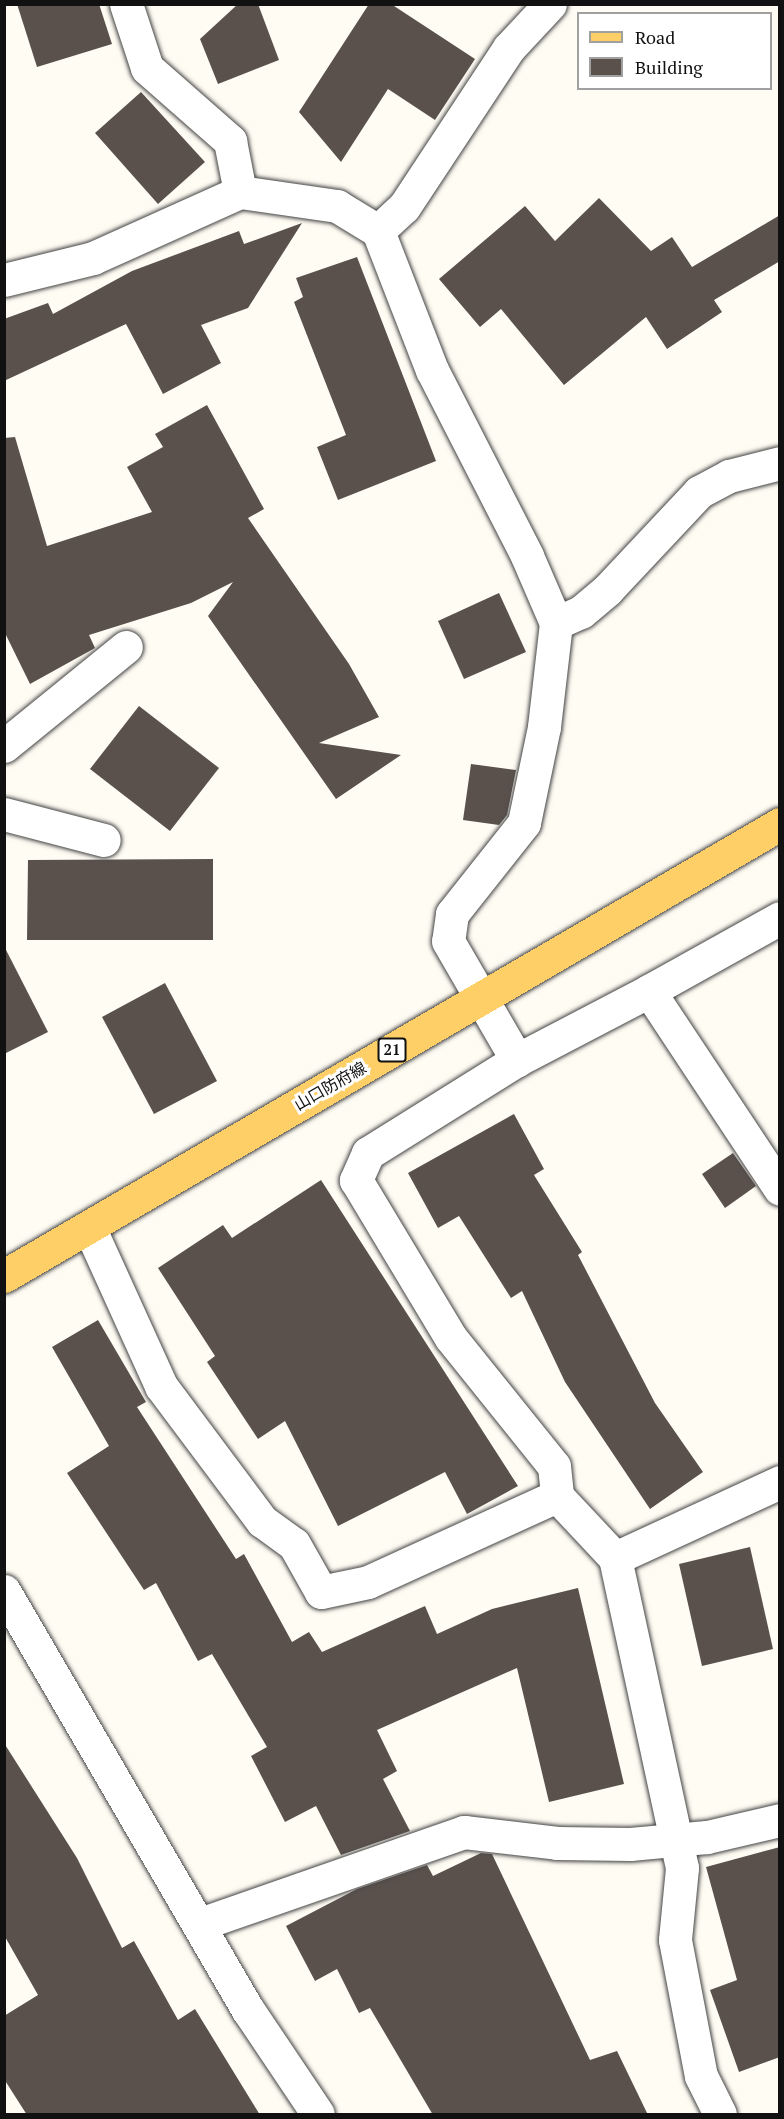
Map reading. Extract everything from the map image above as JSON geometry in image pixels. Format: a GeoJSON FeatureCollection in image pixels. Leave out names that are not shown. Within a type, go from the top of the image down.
{"type":"FeatureCollection","features":[{"type":"Feature","properties":{"kind":"main road","name":"山口防府線"},"geometry":{"type":"LineString","coordinates":[[4,1276],[780,824]]}},
{"type":"Feature","properties":{"kind":"street"},"geometry":{"type":"LineString","coordinates":[[126,4],[147,68],[230,141],[240,192]]}},
{"type":"Feature","properties":{"kind":"street"},"geometry":{"type":"LineString","coordinates":[[378,231],[404,207],[509,48],[550,4]]}},
{"type":"Feature","properties":{"kind":"street"},"geometry":{"type":"LineString","coordinates":[[4,280],[93,258],[240,192],[337,206],[378,231],[432,370],[556,623],[544,728],[524,823],[452,915],[448,941],[517,1060]]}},
{"type":"Feature","properties":{"kind":"street"},"geometry":{"type":"LineString","coordinates":[[556,623],[581,612],[608,589],[699,492],[729,476],[780,463]]}},
{"type":"Feature","properties":{"kind":"street"},"geometry":{"type":"LineString","coordinates":[[4,747],[126,648]]}},
{"type":"Feature","properties":{"kind":"street"},"geometry":{"type":"LineString","coordinates":[[4,813],[104,840]]}},
{"type":"Feature","properties":{"kind":"street"},"geometry":{"type":"LineString","coordinates":[[720,2115],[701,2076],[675,1940],[682,1868],[615,1558],[557,1496],[555,1466],[451,1338],[356,1179],[368,1153],[517,1060],[649,991],[780,918]]}},
{"type":"Feature","properties":{"kind":"street"},"geometry":{"type":"LineString","coordinates":[[649,991],[780,1189]]}},
{"type":"Feature","properties":{"kind":"street"},"geometry":{"type":"LineString","coordinates":[[89,1227],[161,1386],[261,1521],[294,1544],[321,1592],[368,1582],[557,1496]]}},
{"type":"Feature","properties":{"kind":"street"},"geometry":{"type":"LineString","coordinates":[[615,1558],[780,1482]]}},
{"type":"Feature","properties":{"kind":"street"},"geometry":{"type":"LineString","coordinates":[[4,1591],[200,1924],[318,2115]]}},
{"type":"Feature","properties":{"kind":"street"},"geometry":{"type":"LineString","coordinates":[[200,1924],[464,1832],[557,1843],[676,1839],[780,1820]]}},
{"type":"Feature","properties":{"kind":"building"},"geometry":{"type":"Polygon","coordinates":[[[17,4],[99,4],[112,44],[37,67],[17,4]]]}},
{"type":"Feature","properties":{"kind":"building"},"geometry":{"type":"Polygon","coordinates":[[[238,4],[258,4],[279,60],[218,84],[200,39],[238,4]]]}},
{"type":"Feature","properties":{"kind":"building"},"geometry":{"type":"Polygon","coordinates":[[[369,4],[391,4],[475,59],[435,120],[388,89],[341,162],[299,112],[369,4]]]}},
{"type":"Feature","properties":{"kind":"building"},"geometry":{"type":"Polygon","coordinates":[[[141,92],[205,162],[158,204],[95,133],[141,92]]]}},
{"type":"Feature","properties":{"kind":"building"},"geometry":{"type":"Polygon","coordinates":[[[599,198],[651,251],[672,237],[692,267],[780,215],[780,261],[714,300],[722,312],[667,349],[646,317],[564,385],[501,309],[480,327],[439,279],[525,206],[555,241],[599,198]]]}},
{"type":"Feature","properties":{"kind":"building"},"geometry":{"type":"Polygon","coordinates":[[[302,223],[248,308],[201,325],[221,363],[163,394],[126,324],[4,381],[4,319],[48,303],[53,314],[132,271],[239,231],[244,244],[302,223]]]}},
{"type":"Feature","properties":{"kind":"building"},"geometry":{"type":"Polygon","coordinates":[[[357,257],[436,461],[338,500],[317,447],[346,435],[294,302],[303,297],[296,278],[357,257]]]}},
{"type":"Feature","properties":{"kind":"building"},"geometry":{"type":"Polygon","coordinates":[[[207,405],[264,509],[248,518],[349,664],[379,717],[319,743],[401,755],[336,799],[208,616],[233,582],[191,603],[89,635],[95,648],[30,684],[4,631],[4,438],[15,437],[47,546],[152,512],[127,467],[163,447],[155,434],[207,405]]]}},
{"type":"Feature","properties":{"kind":"building"},"geometry":{"type":"Polygon","coordinates":[[[499,593],[526,652],[464,679],[438,621],[499,593]]]}},
{"type":"Feature","properties":{"kind":"building"},"geometry":{"type":"Polygon","coordinates":[[[139,706],[219,768],[170,831],[90,769],[139,706]]]}},
{"type":"Feature","properties":{"kind":"building"},"geometry":{"type":"Polygon","coordinates":[[[471,764],[516,770],[507,815],[499,825],[463,820],[471,764]]]}},
{"type":"Feature","properties":{"kind":"building"},"geometry":{"type":"Polygon","coordinates":[[[213,859],[213,940],[27,940],[28,860],[213,859]]]}},
{"type":"Feature","properties":{"kind":"building"},"geometry":{"type":"Polygon","coordinates":[[[4,946],[48,1032],[4,1054],[4,946]]]}},
{"type":"Feature","properties":{"kind":"building"},"geometry":{"type":"Polygon","coordinates":[[[165,983],[217,1081],[154,1114],[102,1017],[165,983]]]}},
{"type":"Feature","properties":{"kind":"building"},"geometry":{"type":"Polygon","coordinates":[[[514,1114],[544,1169],[534,1175],[582,1252],[578,1255],[655,1403],[703,1472],[650,1509],[565,1382],[522,1291],[511,1298],[459,1216],[438,1228],[408,1173],[514,1114]]]}},
{"type":"Feature","properties":{"kind":"building"},"geometry":{"type":"Polygon","coordinates":[[[733,1153],[756,1186],[725,1208],[702,1174],[733,1153]]]}},
{"type":"Feature","properties":{"kind":"building"},"geometry":{"type":"Polygon","coordinates":[[[321,1180],[518,1486],[467,1514],[445,1472],[338,1526],[285,1421],[258,1439],[207,1362],[215,1356],[158,1268],[223,1225],[232,1238],[321,1180]]]}},
{"type":"Feature","properties":{"kind":"building"},"geometry":{"type":"Polygon","coordinates":[[[98,1320],[146,1402],[137,1407],[236,1559],[244,1554],[292,1642],[309,1632],[322,1652],[425,1606],[437,1634],[492,1609],[578,1588],[624,1784],[549,1802],[517,1668],[377,1730],[397,1771],[383,1779],[410,1831],[341,1855],[316,1806],[285,1822],[251,1756],[267,1747],[212,1654],[198,1661],[156,1583],[144,1590],[67,1473],[109,1446],[52,1347],[98,1320]]]}},
{"type":"Feature","properties":{"kind":"building"},"geometry":{"type":"Polygon","coordinates":[[[750,1547],[773,1649],[702,1666],[679,1564],[750,1547]]]}},
{"type":"Feature","properties":{"kind":"building"},"geometry":{"type":"Polygon","coordinates":[[[4,1743],[77,1858],[122,1948],[134,1941],[178,2020],[195,2009],[260,2115],[27,2115],[4,2079],[4,2016],[38,1995],[4,1935],[4,1743]]]}},
{"type":"Feature","properties":{"kind":"building"},"geometry":{"type":"Polygon","coordinates":[[[780,1847],[780,2057],[739,2072],[710,1990],[737,1980],[706,1867],[780,1847]]]}},
{"type":"Feature","properties":{"kind":"building"},"geometry":{"type":"Polygon","coordinates":[[[481,1853],[492,1854],[590,2060],[617,2051],[648,2115],[433,2115],[370,2008],[359,2013],[337,1969],[315,1981],[286,1926],[357,1889],[427,1865],[433,1876],[481,1853]]]}}]}
